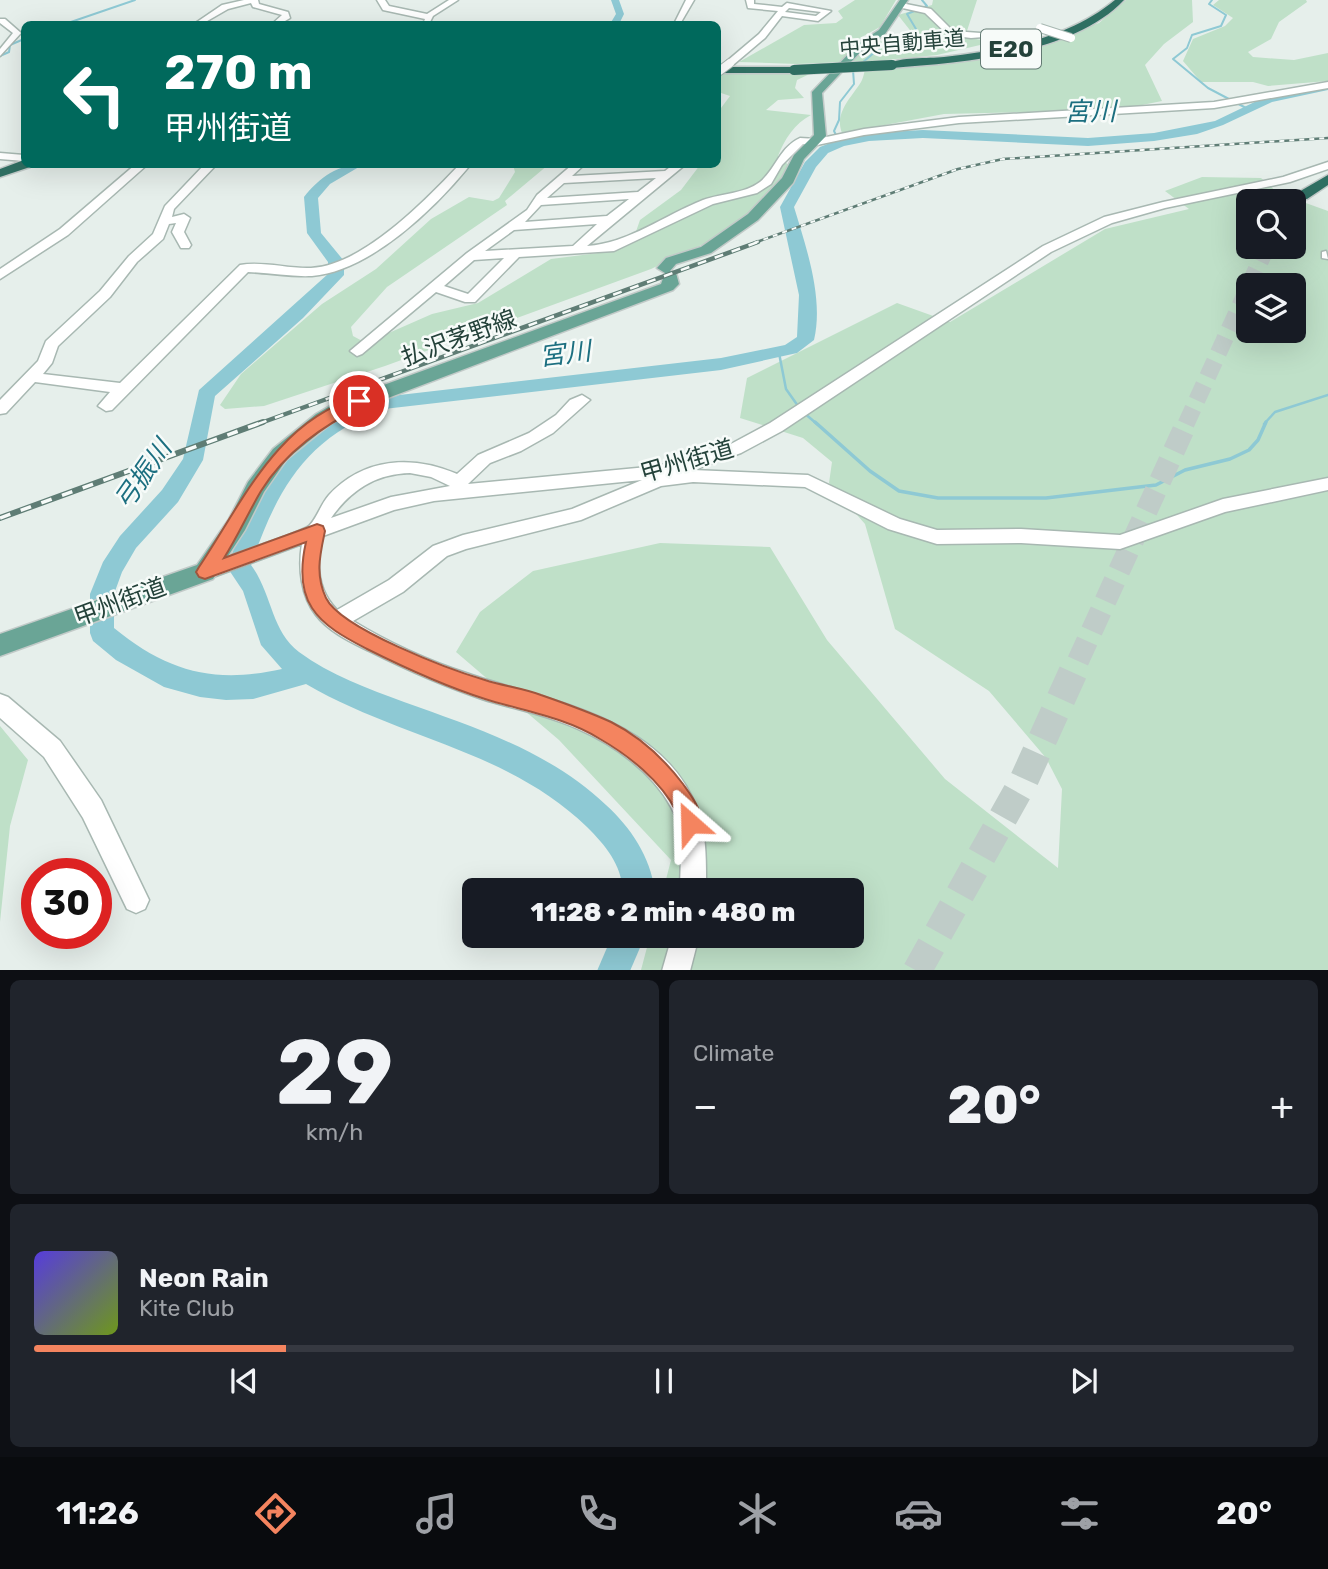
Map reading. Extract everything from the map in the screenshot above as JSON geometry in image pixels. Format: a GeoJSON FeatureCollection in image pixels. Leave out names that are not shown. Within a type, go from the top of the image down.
{"type":"FeatureCollection","features":[{"type":"Feature","properties":{"kind":"highway","name":"中央自動車道"},"geometry":{"type":"LineString","coordinates":[[891,64],[980,50],[1041,36],[1080,21],[1110,0]]}},
{"type":"Feature","properties":{"kind":"highway","name":"中央自動車道"},"geometry":{"type":"LineString","coordinates":[[721,70],[891,64],[960,58],[1034,43],[1078,28],[1120,0]]}},
{"type":"Feature","properties":{"kind":"highway"},"geometry":{"type":"LineString","coordinates":[[0,171],[21,161]]}},
{"type":"Feature","properties":{"kind":"highway"},"geometry":{"type":"LineString","coordinates":[[1306,193],[1328,179]]}},
{"type":"Feature","properties":{"kind":"main road"},"geometry":{"type":"LineString","coordinates":[[817,142],[820,121],[814,102],[817,92],[862,45],[882,32],[903,3]]}},
{"type":"Feature","properties":{"kind":"main road","name":"払沢茅野線"},"geometry":{"type":"LineString","coordinates":[[211,569],[267,471],[291,444],[323,419],[344,407],[667,287],[671,284],[667,272],[671,261],[721,241],[753,217],[788,180],[798,158],[817,142]]}},
{"type":"Feature","properties":{"kind":"main road","name":"甲州街道"},"geometry":{"type":"LineString","coordinates":[[0,645],[211,569]]}},
{"type":"Feature","properties":{"kind":"street"},"geometry":{"type":"LineString","coordinates":[[203,21],[225,7],[254,0],[256,5],[269,11],[285,14],[286,18],[280,21]]}},
{"type":"Feature","properties":{"kind":"street"},"geometry":{"type":"LineString","coordinates":[[381,0],[386,8],[427,21],[454,0]]}},
{"type":"Feature","properties":{"kind":"street"},"geometry":{"type":"LineString","coordinates":[[679,21],[690,0]]}},
{"type":"Feature","properties":{"kind":"street"},"geometry":{"type":"LineString","coordinates":[[750,0],[751,6],[784,7]]}},
{"type":"Feature","properties":{"kind":"street"},"geometry":{"type":"LineString","coordinates":[[903,3],[928,11],[951,33],[971,36],[1003,35]]}},
{"type":"Feature","properties":{"kind":"street"},"geometry":{"type":"LineString","coordinates":[[721,68],[762,36],[784,7]]}},
{"type":"Feature","properties":{"kind":"street"},"geometry":{"type":"LineString","coordinates":[[0,54],[17,33],[2,21]]}},
{"type":"Feature","properties":{"kind":"street"},"geometry":{"type":"LineString","coordinates":[[1040,28],[1073,38]]}},
{"type":"Feature","properties":{"kind":"street"},"geometry":{"type":"LineString","coordinates":[[471,256],[610,248],[709,202],[753,191],[767,182],[797,142],[817,142],[949,119],[1116,113],[1233,103],[1304,86],[1328,85]]}},
{"type":"Feature","properties":{"kind":"street"},"geometry":{"type":"LineString","coordinates":[[0,156],[21,160]]}},
{"type":"Feature","properties":{"kind":"street","name":"甲州街道"},"geometry":{"type":"LineString","coordinates":[[211,569],[391,504],[434,494],[634,482],[735,449],[776,427],[1047,249],[1080,232],[1131,214],[1286,180],[1328,165]]}},
{"type":"Feature","properties":{"kind":"street"},"geometry":{"type":"LineString","coordinates":[[0,275],[64,232],[138,168]]}},
{"type":"Feature","properties":{"kind":"street"},"geometry":{"type":"LineString","coordinates":[[0,409],[45,363],[51,344],[106,294],[133,259],[159,236],[163,222],[176,200],[210,168]]}},
{"type":"Feature","properties":{"kind":"street"},"geometry":{"type":"LineString","coordinates":[[106,406],[245,268],[313,272],[353,262],[425,208],[462,168]]}},
{"type":"Feature","properties":{"kind":"street"},"geometry":{"type":"LineString","coordinates":[[357,351],[471,256],[531,212],[536,202],[575,168]]}},
{"type":"Feature","properties":{"kind":"street"},"geometry":{"type":"LineString","coordinates":[[577,249],[676,168]]}},
{"type":"Feature","properties":{"kind":"street"},"geometry":{"type":"LineString","coordinates":[[561,180],[669,174]]}},
{"type":"Feature","properties":{"kind":"street"},"geometry":{"type":"LineString","coordinates":[[536,202],[641,195]]}},
{"type":"Feature","properties":{"kind":"street"},"geometry":{"type":"LineString","coordinates":[[163,222],[184,218],[178,232],[184,245]]}},
{"type":"Feature","properties":{"kind":"street"},"geometry":{"type":"LineString","coordinates":[[511,227],[611,219]]}},
{"type":"Feature","properties":{"kind":"street"},"geometry":{"type":"LineString","coordinates":[[435,287],[470,299],[516,253]]}},
{"type":"Feature","properties":{"kind":"street"},"geometry":{"type":"LineString","coordinates":[[32,377],[123,389]]}},
{"type":"Feature","properties":{"kind":"street"},"geometry":{"type":"LineString","coordinates":[[582,400],[560,421],[510,450],[483,459],[462,480],[453,482],[436,472],[407,468],[388,468],[363,477],[337,499],[317,531],[309,568],[319,604],[335,620],[354,633],[409,660],[485,690],[550,708],[605,730],[636,751],[666,779],[687,807],[694,839],[693,878]]}},
{"type":"Feature","properties":{"kind":"street"},"geometry":{"type":"LineString","coordinates":[[335,620],[396,586],[440,551],[463,542],[575,514],[634,482],[693,476],[808,481],[894,524],[937,537],[1021,536],[1120,542],[1223,506],[1328,484]]}},
{"type":"Feature","properties":{"kind":"street"},"geometry":{"type":"LineString","coordinates":[[0,704],[52,749],[92,809],[136,900]]}},
{"type":"Feature","properties":{"kind":"street"},"geometry":{"type":"LineString","coordinates":[[676,970],[683,948]]}},
{"type":"Feature","properties":{"kind":"green space"},"geometry":{"type":"Polygon","coordinates":[[[855,0],[896,0],[880,27],[860,38],[879,42],[913,34],[898,15],[932,5],[933,0],[977,0],[965,37],[993,42],[937,55],[885,60],[889,67],[942,63],[1071,33],[1099,23],[1126,0],[1192,0],[1193,22],[1164,44],[1145,65],[1162,101],[1117,110],[944,114],[842,133],[842,112],[862,80],[867,61],[797,64],[739,62],[804,25],[836,23],[843,18],[838,11],[855,0]]]}},
{"type":"Feature","properties":{"kind":"green space"},"geometry":{"type":"Polygon","coordinates":[[[1219,0],[1306,0],[1307,2],[1279,22],[1271,39],[1248,52],[1253,57],[1294,60],[1328,53],[1328,81],[1268,86],[1253,82],[1201,82],[1183,61],[1193,39],[1225,26],[1233,18],[1213,5],[1219,0]]]}},
{"type":"Feature","properties":{"kind":"green space"},"geometry":{"type":"Polygon","coordinates":[[[818,70],[797,80],[795,88],[804,98],[778,100],[766,110],[811,115],[791,132],[778,156],[791,167],[768,199],[714,239],[651,269],[385,366],[264,406],[225,409],[220,405],[241,374],[322,304],[376,269],[431,219],[469,197],[493,201],[499,198],[515,172],[514,168],[544,168],[505,201],[507,205],[387,287],[351,327],[353,336],[366,343],[432,314],[478,303],[551,259],[614,251],[632,243],[640,220],[681,190],[698,168],[721,168],[721,108],[730,96],[721,93],[721,74],[818,70]]]}},
{"type":"Feature","properties":{"kind":"green space"},"geometry":{"type":"Polygon","coordinates":[[[1202,177],[1261,178],[1273,189],[1236,189],[1236,259],[1306,259],[1306,203],[1328,211],[1328,970],[641,970],[647,948],[864,948],[864,878],[666,878],[671,860],[559,740],[456,652],[480,612],[533,571],[660,543],[770,547],[827,640],[945,779],[1058,868],[1062,789],[1046,758],[989,691],[895,629],[865,524],[829,483],[832,462],[803,438],[740,418],[747,378],[897,303],[950,322],[1105,229],[1189,209],[1165,191],[1202,177]]]}},
{"type":"Feature","properties":{"kind":"green space"},"geometry":{"type":"Polygon","coordinates":[[[0,726],[28,760],[10,826],[0,922],[0,726]]]}},
{"type":"Feature","properties":{"kind":"waterway"},"geometry":{"type":"LineString","coordinates":[[74,21],[135,0]]}},
{"type":"Feature","properties":{"kind":"waterway","name":"弓振川"},"geometry":{"type":"LineString","coordinates":[[615,0],[620,14],[616,21]]}},
{"type":"Feature","properties":{"kind":"waterway"},"geometry":{"type":"LineString","coordinates":[[862,63],[883,45],[913,34],[916,29],[907,14],[927,6],[922,0]]}},
{"type":"Feature","properties":{"kind":"waterway"},"geometry":{"type":"LineString","coordinates":[[1212,0],[1209,4],[1226,15],[1221,26],[1192,35],[1187,48],[1173,59],[1208,88],[1248,109]]}},
{"type":"Feature","properties":{"kind":"waterway"},"geometry":{"type":"LineString","coordinates":[[0,56],[9,52],[10,45],[21,40]]}},
{"type":"Feature","properties":{"kind":"waterway"},"geometry":{"type":"LineString","coordinates":[[840,143],[834,131],[839,120],[840,102],[854,84],[853,70]]}},
{"type":"Feature","properties":{"kind":"waterway","name":"宮川"},"geometry":{"type":"LineString","coordinates":[[308,671],[292,662],[275,646],[266,628],[254,589],[239,567],[260,512],[273,487],[307,444],[328,427],[353,413],[382,403],[721,364],[791,349],[805,340],[808,313],[804,275],[787,207],[810,165],[824,150],[840,143],[869,137],[923,134],[1088,142],[1154,137],[1193,131],[1219,123],[1269,99],[1328,87]]}},
{"type":"Feature","properties":{"kind":"waterway","name":"弓振川"},"geometry":{"type":"LineString","coordinates":[[308,671],[253,687],[226,688],[174,678],[149,667],[102,633],[102,594],[111,569],[128,542],[170,496],[193,460],[206,394],[297,314],[336,275],[336,261],[323,248],[314,233],[310,216],[311,197],[325,181],[350,168]]}},
{"type":"Feature","properties":{"kind":"waterway"},"geometry":{"type":"LineString","coordinates":[[779,353],[786,389],[798,406]]}},
{"type":"Feature","properties":{"kind":"waterway"},"geometry":{"type":"LineString","coordinates":[[1264,424],[1275,412],[1328,395]]}},
{"type":"Feature","properties":{"kind":"waterway"},"geometry":{"type":"LineString","coordinates":[[803,412],[817,424]]}},
{"type":"Feature","properties":{"kind":"waterway"},"geometry":{"type":"LineString","coordinates":[[815,422],[870,471],[899,491],[938,498],[1046,498],[1156,485],[1185,470],[1230,459],[1249,450],[1258,440],[1266,422]]}},
{"type":"Feature","properties":{"kind":"waterway","name":"宮川"},"geometry":{"type":"LineString","coordinates":[[308,671],[332,685],[499,751],[539,771],[576,796],[610,829],[626,850],[637,878]]}},
{"type":"Feature","properties":{"kind":"waterway","name":"宮川"},"geometry":{"type":"LineString","coordinates":[[613,970],[624,948]]}},
{"type":"Feature","properties":{"kind":"tunnel"},"geometry":{"type":"LineString","coordinates":[[1255,273],[1261,259]]}},
{"type":"Feature","properties":{"kind":"tunnel"},"geometry":{"type":"LineString","coordinates":[[1186,424],[1236,314]]}},
{"type":"Feature","properties":{"kind":"tunnel"},"geometry":{"type":"LineString","coordinates":[[1078,661],[1187,422]]}},
{"type":"Feature","properties":{"kind":"tunnel"},"geometry":{"type":"LineString","coordinates":[[918,970],[1024,780],[1079,659]]}},
{"type":"Feature","properties":{"kind":"railway"},"geometry":{"type":"LineString","coordinates":[[754,243],[958,169],[1003,159],[1328,138]]}},
{"type":"Feature","properties":{"kind":"railway"},"geometry":{"type":"LineString","coordinates":[[258,424],[758,242]]}},
{"type":"Feature","properties":{"kind":"railway"},"geometry":{"type":"LineString","coordinates":[[0,518],[263,422]]}},
{"type":"Feature","properties":{"kind":"route"},"geometry":{"type":"LineString","coordinates":[[359,401],[323,419],[281,454],[255,488],[237,524],[209,562],[205,572],[317,531],[312,543],[309,568],[319,604],[335,620],[354,633],[409,660],[485,690],[539,703],[605,730],[636,751],[666,779],[687,807],[690,823]]}}]}
